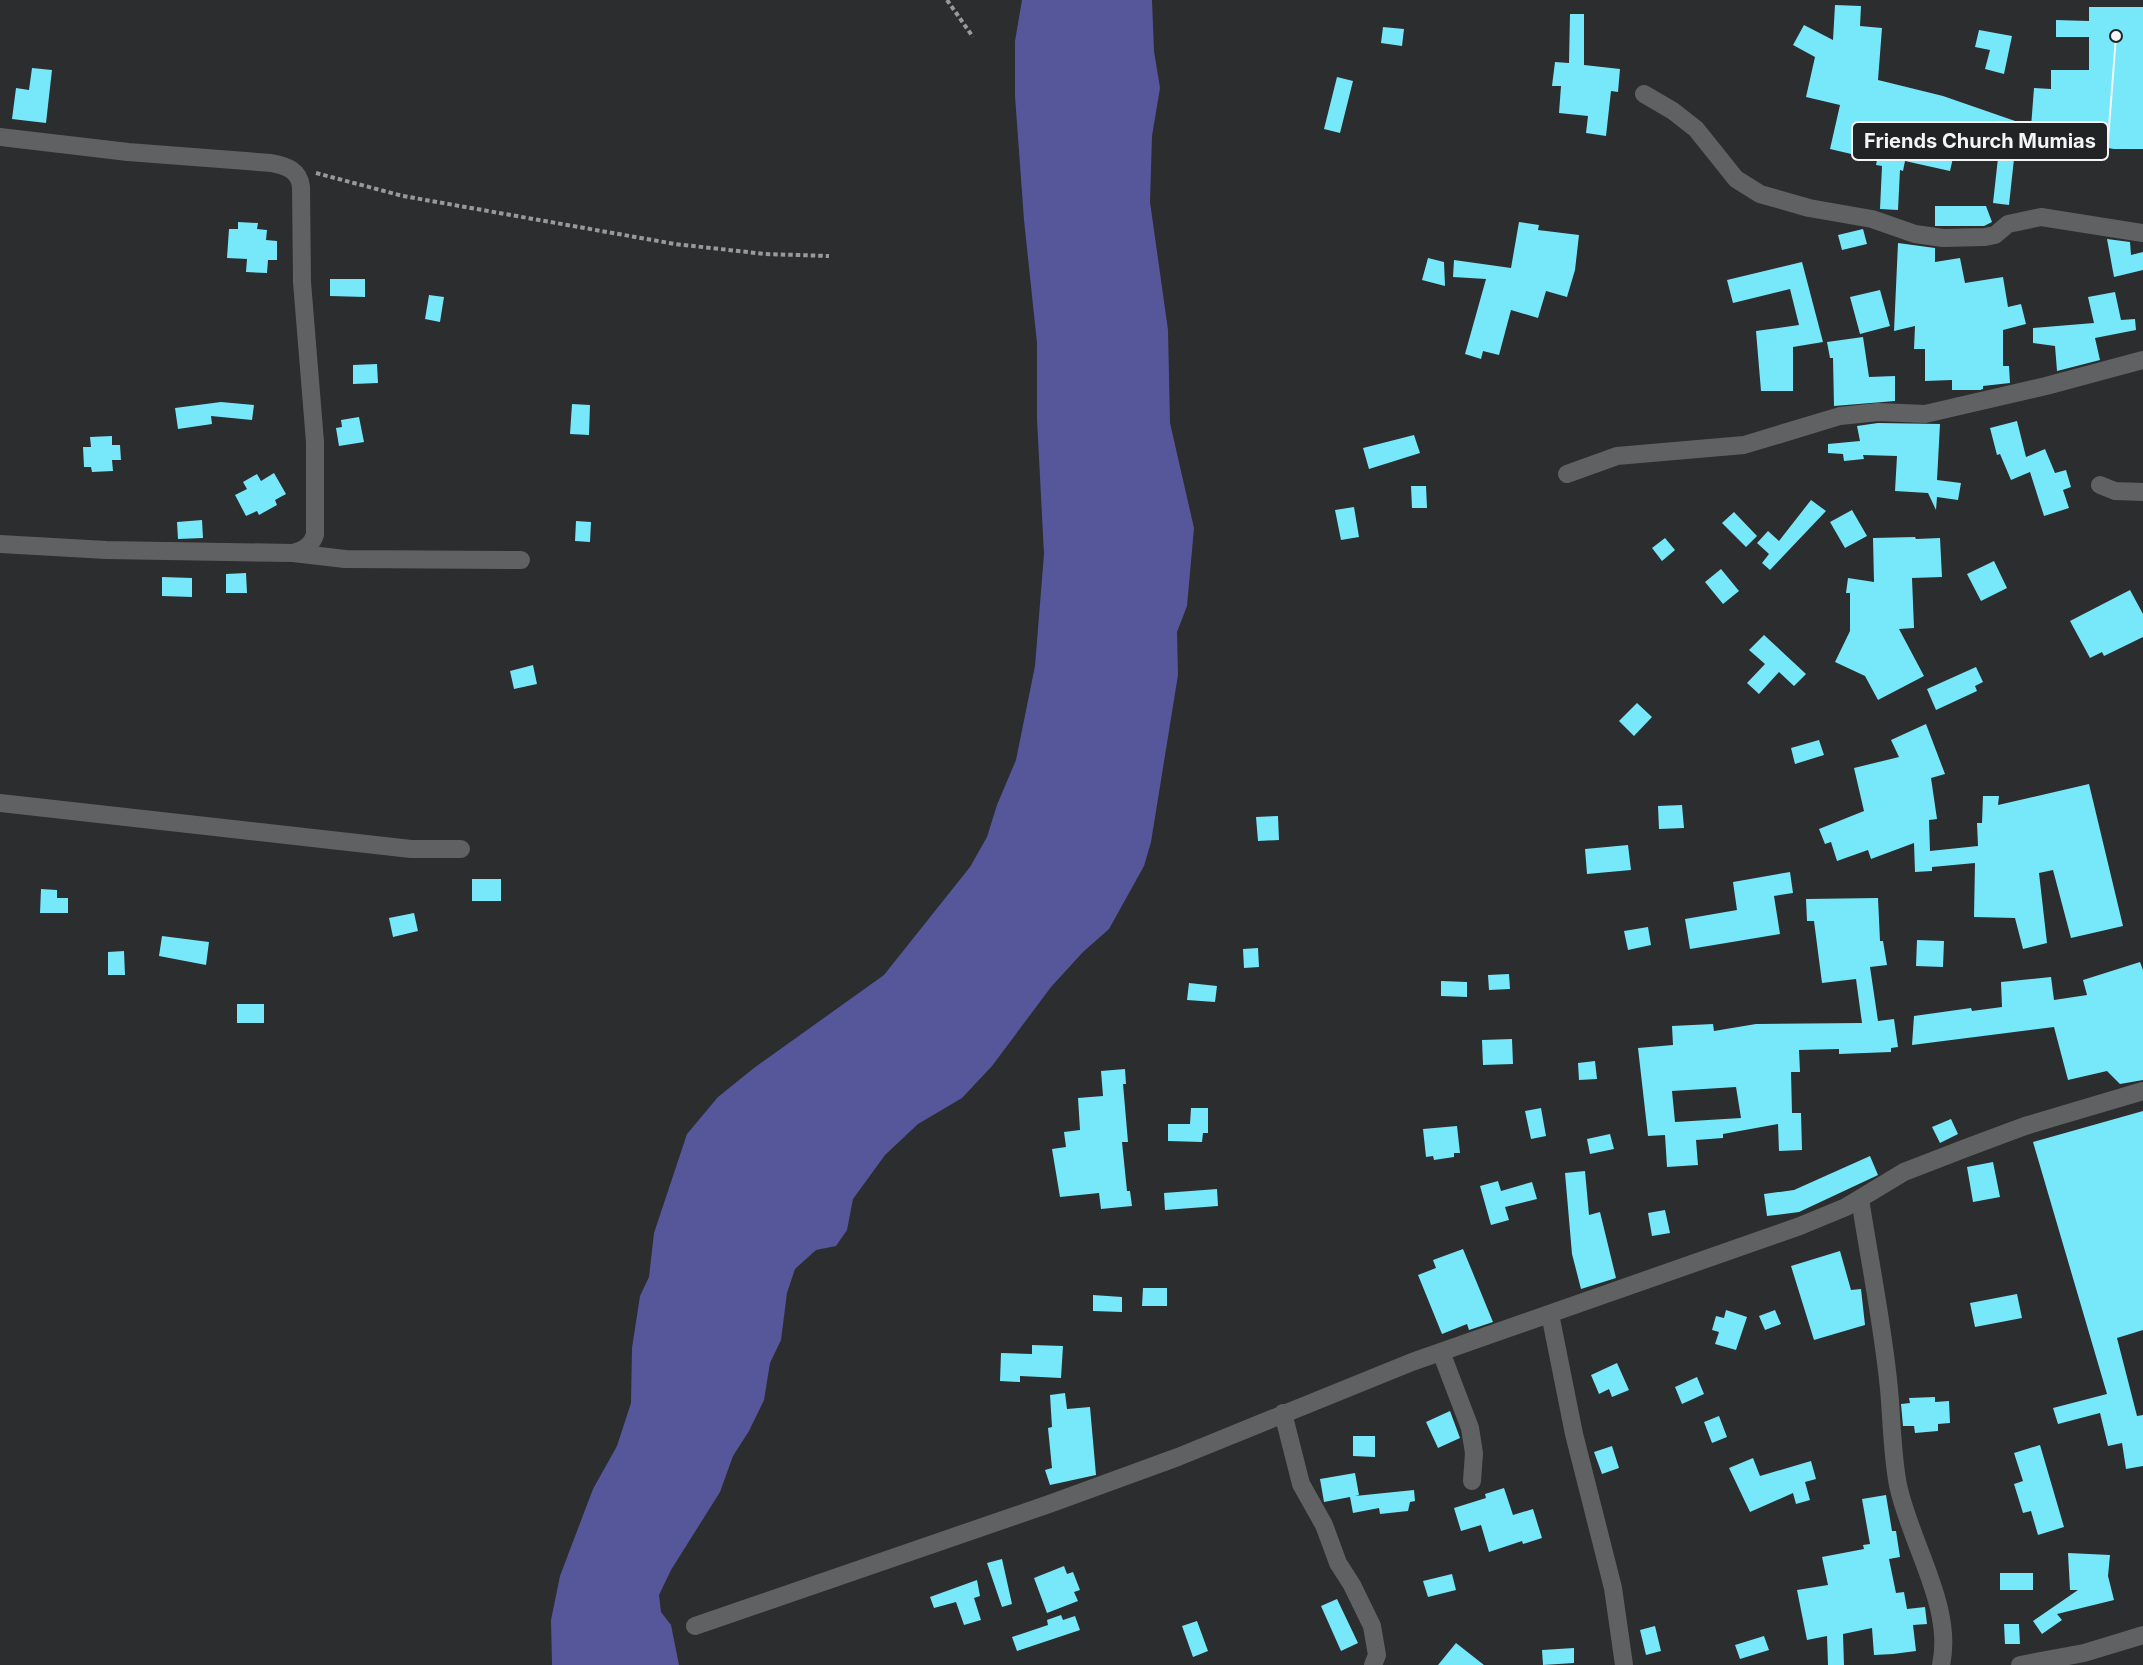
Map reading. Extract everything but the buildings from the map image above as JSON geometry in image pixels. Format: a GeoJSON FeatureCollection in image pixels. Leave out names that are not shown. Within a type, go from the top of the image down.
{"type":"FeatureCollection","features":[{"type":"Feature","properties":{"kind":"street"},"geometry":{"type":"LineString","coordinates":[[1644,94],[1696,129],[1736,179],[1760,194],[1809,208],[1872,219],[1916,234],[1943,238],[1995,235],[2008,224],[2041,217],[2143,232]]}},
{"type":"Feature","properties":{"kind":"street"},"geometry":{"type":"LineString","coordinates":[[0,137],[128,152],[253,161],[289,167],[298,176],[301,187],[302,282],[315,442],[315,535],[312,543],[304,550],[293,553]]}},
{"type":"Feature","properties":{"kind":"street"},"geometry":{"type":"LineString","coordinates":[[1567,474],[1617,456],[1744,445],[1840,416],[1878,412],[1926,414],[2046,386],[2143,360]]}},
{"type":"Feature","properties":{"kind":"street"},"geometry":{"type":"LineString","coordinates":[[2100,485],[2115,491],[2143,492]]}},
{"type":"Feature","properties":{"kind":"street"},"geometry":{"type":"LineString","coordinates":[[0,544],[106,550],[293,553],[345,558],[521,560]]}},
{"type":"Feature","properties":{"kind":"street"},"geometry":{"type":"LineString","coordinates":[[0,803],[152,818],[411,849],[461,849]]}},
{"type":"Feature","properties":{"kind":"street"},"geometry":{"type":"LineString","coordinates":[[695,1626],[1178,1457],[1440,1352],[1800,1226],[1860,1199],[1904,1172],[1966,1148],[2025,1126],[2143,1091]]}},
{"type":"Feature","properties":{"kind":"street"},"geometry":{"type":"LineString","coordinates":[[1860,1199],[1886,1367],[1898,1485],[1918,1552],[1942,1615],[1944,1653],[1941,1665]]}},
{"type":"Feature","properties":{"kind":"street"},"geometry":{"type":"LineString","coordinates":[[1550,1314],[1574,1434],[1613,1588],[1624,1665]]}},
{"type":"Feature","properties":{"kind":"street"},"geometry":{"type":"LineString","coordinates":[[1440,1352],[1472,1434],[1474,1453],[1472,1481]]}},
{"type":"Feature","properties":{"kind":"street"},"geometry":{"type":"LineString","coordinates":[[1283,1413],[1301,1484],[1324,1525],[1338,1563],[1352,1585],[1372,1626],[1377,1655],[1373,1665]]}},
{"type":"Feature","properties":{"kind":"street"},"geometry":{"type":"LineString","coordinates":[[2020,1665],[2084,1653],[2143,1635]]}},
{"type":"Feature","properties":{"kind":"path"},"geometry":{"type":"LineString","coordinates":[[947,0],[973,37]]}},
{"type":"Feature","properties":{"kind":"path"},"geometry":{"type":"LineString","coordinates":[[289,167],[403,196],[675,244],[765,254],[829,256]]}},
{"type":"Feature","properties":{"kind":"shaded area"},"geometry":{"type":"Polygon","coordinates":[[[1022,0],[1152,0],[1154,51],[1160,88],[1152,136],[1150,202],[1168,330],[1170,423],[1194,528],[1187,606],[1177,632],[1178,675],[1151,842],[1144,866],[1109,929],[1083,952],[1051,987],[992,1066],[962,1098],[918,1124],[885,1155],[853,1199],[847,1230],[836,1246],[816,1250],[795,1269],[787,1293],[781,1340],[770,1363],[764,1400],[749,1431],[733,1456],[720,1492],[671,1570],[659,1595],[661,1612],[671,1625],[679,1665],[552,1665],[551,1620],[560,1576],[593,1489],[617,1446],[631,1403],[632,1348],[640,1296],[649,1277],[654,1233],[687,1134],[718,1097],[754,1068],[884,975],[970,867],[987,837],[997,805],[1016,760],[1035,666],[1044,554],[1037,419],[1037,343],[1024,220],[1015,96],[1015,41],[1022,0]]]}},
{"type":"Feature","properties":{"kind":"place","name":"Friends Church Mumias"},"geometry":{"type":"Point","coordinates":[2116,36]}}]}
